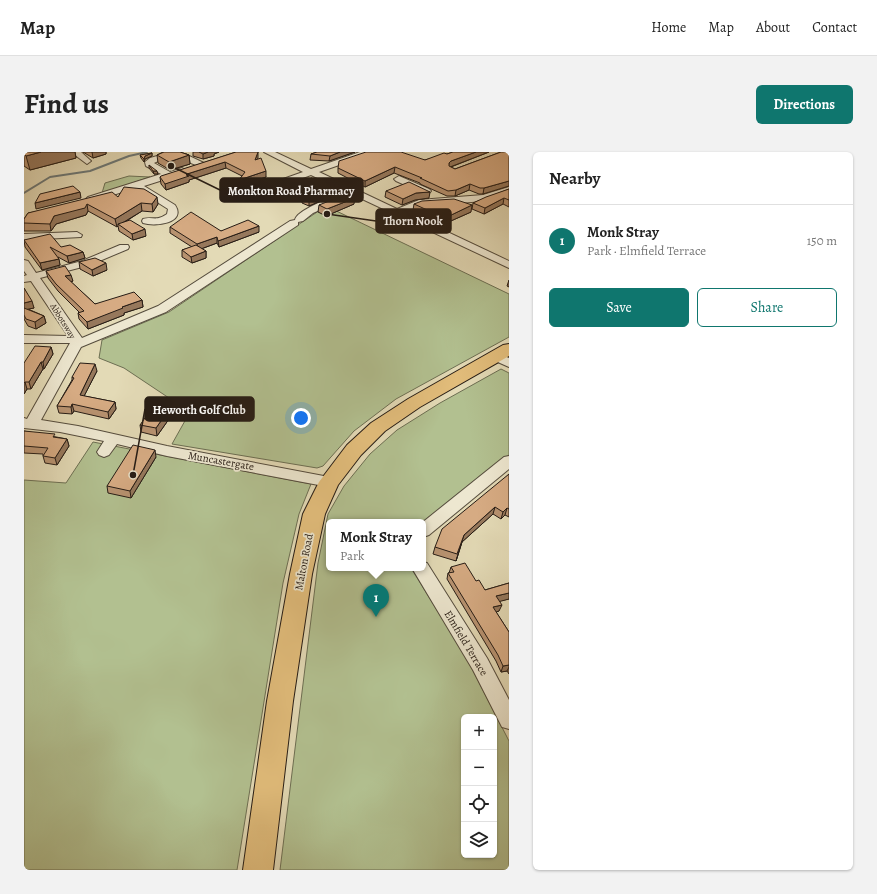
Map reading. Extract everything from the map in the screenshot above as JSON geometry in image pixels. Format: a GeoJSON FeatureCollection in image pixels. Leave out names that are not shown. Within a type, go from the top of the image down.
{"type":"FeatureCollection","features":[{"type":"Feature","properties":{"kind":"main road","name":"Malton Road"},"geometry":{"type":"LineString","coordinates":[[258,870],[280,701],[301,574],[314,514],[329,482],[354,450],[378,427],[414,403],[505,356]]}},
{"type":"Feature","properties":{"kind":"street"},"geometry":{"type":"LineString","coordinates":[[75,152],[87,161]]}},
{"type":"Feature","properties":{"kind":"street"},"geometry":{"type":"LineString","coordinates":[[268,152],[509,265]]}},
{"type":"Feature","properties":{"kind":"street"},"geometry":{"type":"LineString","coordinates":[[272,186],[368,152]]}},
{"type":"Feature","properties":{"kind":"street"},"geometry":{"type":"LineString","coordinates":[[82,202],[136,186],[165,173],[202,162],[177,154],[154,159],[149,162],[149,164],[165,173]]}},
{"type":"Feature","properties":{"kind":"street"},"geometry":{"type":"LineString","coordinates":[[399,179],[445,200]]}},
{"type":"Feature","properties":{"kind":"street"},"geometry":{"type":"LineString","coordinates":[[136,186],[173,209],[172,215],[163,221],[155,223],[147,222]]}},
{"type":"Feature","properties":{"kind":"street"},"geometry":{"type":"LineString","coordinates":[[397,212],[419,203],[484,198],[509,190]]}},
{"type":"Feature","properties":{"kind":"street"},"geometry":{"type":"LineString","coordinates":[[24,339],[76,342],[162,309],[297,221],[309,211],[353,193]]}},
{"type":"Feature","properties":{"kind":"street"},"geometry":{"type":"LineString","coordinates":[[24,237],[77,235]]}},
{"type":"Feature","properties":{"kind":"street"},"geometry":{"type":"LineString","coordinates":[[29,278],[86,263],[124,247]]}},
{"type":"Feature","properties":{"kind":"street","name":"Abbotsway"},"geometry":{"type":"LineString","coordinates":[[24,263],[29,278],[76,342],[28,423]]}},
{"type":"Feature","properties":{"kind":"street","name":"Muncastergate"},"geometry":{"type":"LineString","coordinates":[[28,423],[113,438],[168,451],[274,470],[329,482]]}},
{"type":"Feature","properties":{"kind":"street"},"geometry":{"type":"LineString","coordinates":[[104,452],[113,438]]}},
{"type":"Feature","properties":{"kind":"street"},"geometry":{"type":"LineString","coordinates":[[426,529],[509,461]]}},
{"type":"Feature","properties":{"kind":"street","name":"Elmfield Terrace"},"geometry":{"type":"LineString","coordinates":[[423,571],[480,664],[509,720]]}},
{"type":"Feature","properties":{"kind":"green space"},"geometry":{"type":"Polygon","coordinates":[[[129,176],[150,177],[102,193],[105,183],[129,176]]]}},
{"type":"Feature","properties":{"kind":"green space"},"geometry":{"type":"Polygon","coordinates":[[[326,206],[509,294],[509,337],[396,399],[354,431],[323,466],[317,468],[172,444],[186,419],[178,404],[124,368],[99,358],[102,340],[169,312],[326,206]]]}},
{"type":"Feature","properties":{"kind":"green space"},"geometry":{"type":"Polygon","coordinates":[[[501,369],[509,373],[509,455],[426,520],[327,519],[328,514],[344,486],[370,454],[397,430],[440,403],[501,369]]]}},
{"type":"Feature","properties":{"kind":"green space"},"geometry":{"type":"Polygon","coordinates":[[[93,442],[311,484],[299,514],[283,583],[237,870],[24,870],[24,480],[66,483],[93,442]]]}},
{"type":"Feature","properties":{"kind":"green space"},"geometry":{"type":"Polygon","coordinates":[[[326,524],[326,571],[413,571],[466,657],[495,714],[461,714],[461,858],[497,858],[497,718],[509,741],[509,870],[280,870],[318,563],[326,524]]]}},
{"type":"Feature","properties":{"kind":"building"},"geometry":{"type":"Polygon","coordinates":[[[24,152],[41,152],[26,156],[24,152]]]}},
{"type":"Feature","properties":{"kind":"building"},"geometry":{"type":"Polygon","coordinates":[[[164,152],[180,152],[189,155],[169,162],[157,155],[164,152]]]}},
{"type":"Feature","properties":{"kind":"building"},"geometry":{"type":"Polygon","coordinates":[[[236,152],[258,152],[255,160],[261,158],[266,171],[239,180],[245,172],[225,162],[187,174],[186,175],[189,176],[165,184],[160,177],[161,176],[236,152]]]}},
{"type":"Feature","properties":{"kind":"building"},"geometry":{"type":"Polygon","coordinates":[[[317,152],[340,152],[330,156],[311,154],[317,152]]]}},
{"type":"Feature","properties":{"kind":"building"},"geometry":{"type":"Polygon","coordinates":[[[366,152],[401,152],[425,160],[444,153],[476,152],[451,161],[449,166],[455,169],[501,152],[509,152],[509,181],[484,188],[470,184],[456,190],[448,191],[395,167],[365,181],[338,168],[339,161],[366,152]]]}},
{"type":"Feature","properties":{"kind":"building"},"geometry":{"type":"Polygon","coordinates":[[[152,153],[145,156],[144,159],[140,155],[152,153]]]}},
{"type":"Feature","properties":{"kind":"building"},"geometry":{"type":"Polygon","coordinates":[[[149,165],[157,171],[153,171],[149,165]]]}},
{"type":"Feature","properties":{"kind":"building"},"geometry":{"type":"Polygon","coordinates":[[[312,178],[309,191],[277,193],[277,190],[312,178]]]}},
{"type":"Feature","properties":{"kind":"building"},"geometry":{"type":"Polygon","coordinates":[[[409,182],[430,192],[416,193],[403,199],[386,191],[409,182]]]}},
{"type":"Feature","properties":{"kind":"building"},"geometry":{"type":"Polygon","coordinates":[[[322,183],[334,189],[309,200],[302,197],[323,189],[322,183]]]}},
{"type":"Feature","properties":{"kind":"building"},"geometry":{"type":"Polygon","coordinates":[[[73,186],[80,192],[35,203],[40,194],[73,186]]]}},
{"type":"Feature","properties":{"kind":"building"},"geometry":{"type":"Polygon","coordinates":[[[124,187],[144,189],[157,197],[152,204],[141,203],[115,219],[87,204],[85,208],[54,216],[50,224],[24,223],[24,219],[28,213],[112,192],[118,197],[124,187]]]}},
{"type":"Feature","properties":{"kind":"building"},"geometry":{"type":"Polygon","coordinates":[[[509,189],[509,200],[504,198],[485,208],[473,203],[486,197],[509,189]]]}},
{"type":"Feature","properties":{"kind":"building"},"geometry":{"type":"Polygon","coordinates":[[[347,194],[355,198],[327,209],[319,205],[347,194]]]}},
{"type":"Feature","properties":{"kind":"building"},"geometry":{"type":"Polygon","coordinates":[[[454,199],[472,205],[445,218],[414,204],[422,201],[454,199]]]}},
{"type":"Feature","properties":{"kind":"building"},"geometry":{"type":"Polygon","coordinates":[[[191,212],[221,231],[248,220],[259,226],[218,241],[217,237],[197,244],[170,227],[191,212]]]}},
{"type":"Feature","properties":{"kind":"building"},"geometry":{"type":"Polygon","coordinates":[[[130,220],[145,229],[132,234],[118,224],[130,220]]]}},
{"type":"Feature","properties":{"kind":"building"},"geometry":{"type":"Polygon","coordinates":[[[50,234],[61,247],[70,245],[83,252],[67,256],[50,247],[59,259],[40,263],[24,240],[50,234]]]}},
{"type":"Feature","properties":{"kind":"building"},"geometry":{"type":"Polygon","coordinates":[[[196,245],[206,251],[191,257],[182,250],[196,245]]]}},
{"type":"Feature","properties":{"kind":"building"},"geometry":{"type":"Polygon","coordinates":[[[95,258],[106,263],[92,270],[79,262],[95,258]]]}},
{"type":"Feature","properties":{"kind":"building"},"geometry":{"type":"Polygon","coordinates":[[[65,266],[71,275],[65,276],[95,304],[134,292],[142,300],[87,322],[78,313],[84,311],[56,284],[46,271],[65,266]]]}},
{"type":"Feature","properties":{"kind":"building"},"geometry":{"type":"Polygon","coordinates":[[[24,288],[32,301],[24,303],[24,288]]]}},
{"type":"Feature","properties":{"kind":"building"},"geometry":{"type":"Polygon","coordinates":[[[24,308],[44,316],[35,322],[26,319],[24,315],[24,308]]]}},
{"type":"Feature","properties":{"kind":"building"},"geometry":{"type":"Polygon","coordinates":[[[35,346],[51,347],[43,362],[41,362],[29,382],[24,383],[24,363],[35,346]]]}},
{"type":"Feature","properties":{"kind":"building"},"geometry":{"type":"Polygon","coordinates":[[[80,363],[95,364],[80,395],[115,402],[108,412],[72,404],[71,407],[57,406],[74,378],[72,377],[80,363]]]}},
{"type":"Feature","properties":{"kind":"building"},"geometry":{"type":"Polygon","coordinates":[[[152,408],[168,411],[156,428],[140,425],[152,408]]]}},
{"type":"Feature","properties":{"kind":"building"},"geometry":{"type":"Polygon","coordinates":[[[24,431],[55,434],[53,437],[67,439],[55,458],[43,456],[48,448],[24,446],[24,431]]]}},
{"type":"Feature","properties":{"kind":"building"},"geometry":{"type":"Polygon","coordinates":[[[133,445],[155,450],[130,491],[107,486],[133,445]]]}},
{"type":"Feature","properties":{"kind":"building"},"geometry":{"type":"Polygon","coordinates":[[[509,474],[509,509],[507,508],[503,512],[495,507],[464,535],[457,554],[435,547],[442,529],[509,474]]]}},
{"type":"Feature","properties":{"kind":"building"},"geometry":{"type":"Polygon","coordinates":[[[465,563],[476,581],[479,580],[485,590],[509,583],[509,593],[496,596],[502,605],[493,607],[509,632],[509,665],[503,666],[498,655],[448,573],[454,572],[451,567],[465,563]]]}},
{"type":"Feature","properties":{"kind":"waterway"},"geometry":{"type":"LineString","coordinates":[[24,193],[50,177],[90,171],[129,156],[147,152]]}},
{"type":"Feature","properties":{"kind":"place","name":"Monkton Road Pharmacy"},"geometry":{"type":"Point","coordinates":[171,166]}},
{"type":"Feature","properties":{"kind":"place","name":"Thorn Nook"},"geometry":{"type":"Point","coordinates":[327,214]}},
{"type":"Feature","properties":{"kind":"place","name":"Heworth Golf Club"},"geometry":{"type":"Point","coordinates":[133,475]}},
{"type":"Feature","properties":{"kind":"place","name":"Monk Stray"},"geometry":{"type":"Point","coordinates":[376,617]}}]}
